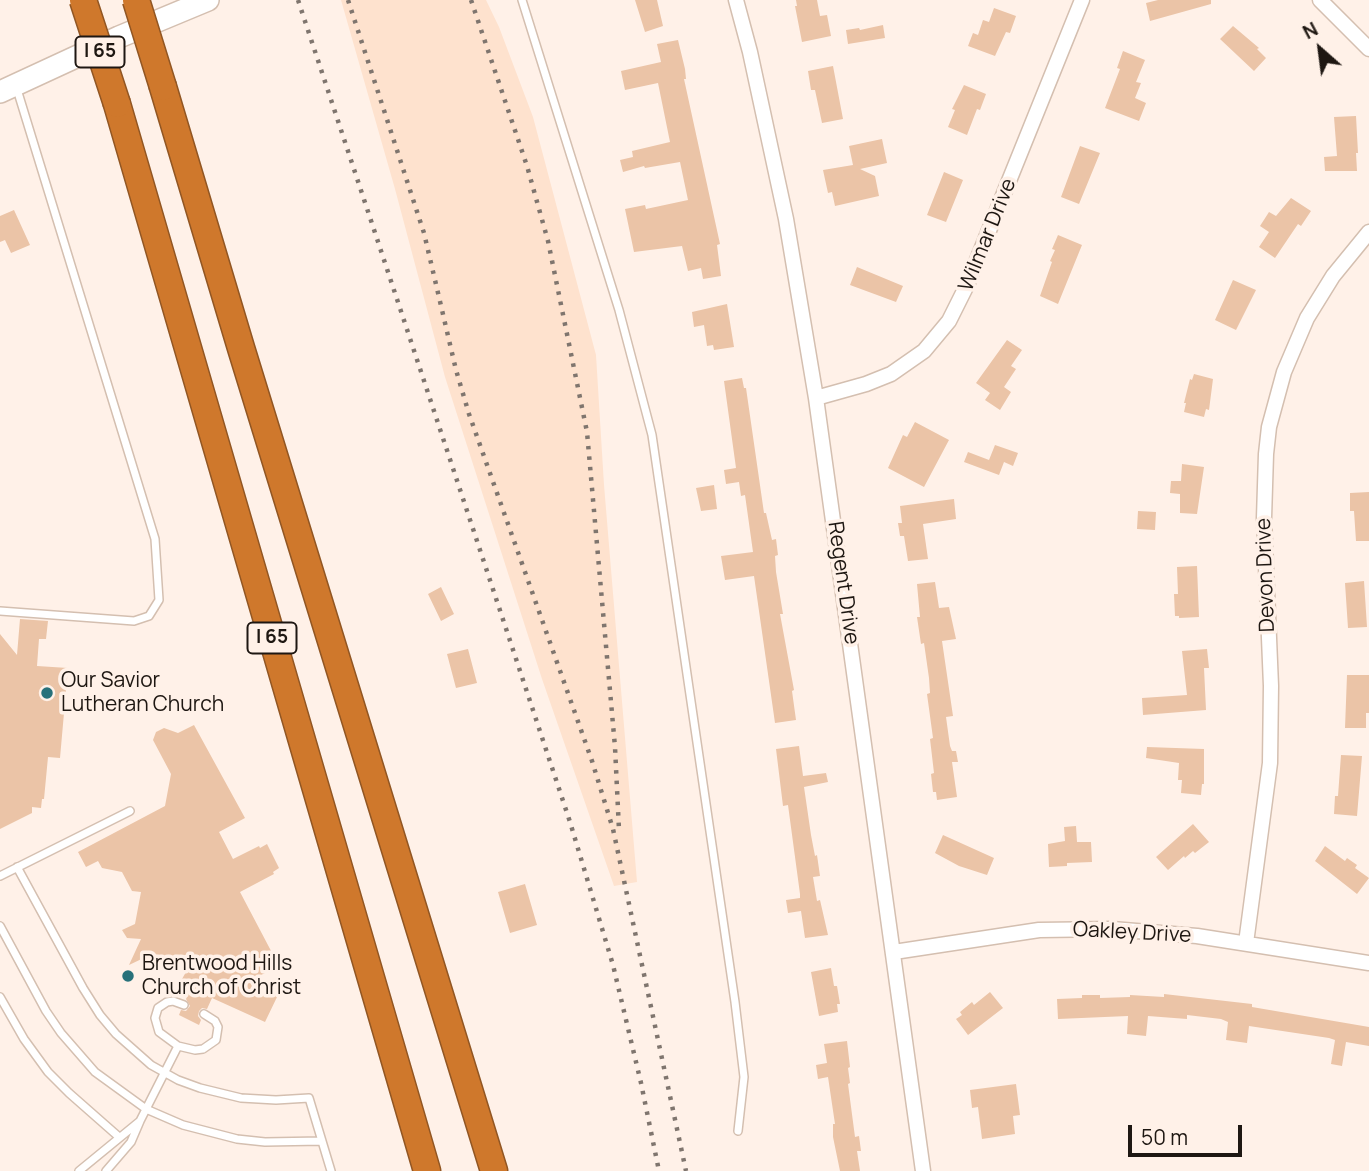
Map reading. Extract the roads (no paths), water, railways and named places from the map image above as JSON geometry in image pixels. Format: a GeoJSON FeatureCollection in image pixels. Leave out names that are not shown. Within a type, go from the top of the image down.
{"type":"FeatureCollection","features":[{"type":"Feature","properties":{"kind":"highway","name":"I 65"},"geometry":{"type":"LineString","coordinates":[[83,0],[117,104],[427,1171]]}},
{"type":"Feature","properties":{"kind":"highway","name":"I 65"},"geometry":{"type":"LineString","coordinates":[[136,0],[494,1171]]}},
{"type":"Feature","properties":{"kind":"street"},"geometry":{"type":"LineString","coordinates":[[8,89],[208,0]]}},
{"type":"Feature","properties":{"kind":"street","name":"Regent Drive"},"geometry":{"type":"LineString","coordinates":[[736,0],[749,45],[786,219],[816,398],[923,1171]]}},
{"type":"Feature","properties":{"kind":"street","name":"Wilmar Drive"},"geometry":{"type":"LineString","coordinates":[[816,398],[853,389],[891,374],[924,351],[949,321],[967,285],[1082,0]]}},
{"type":"Feature","properties":{"kind":"street"},"geometry":{"type":"LineString","coordinates":[[1320,0],[1369,49]]}},
{"type":"Feature","properties":{"kind":"street","name":"Devon Drive"},"geometry":{"type":"LineString","coordinates":[[1246,943],[1270,763],[1271,686],[1264,519],[1268,436],[1284,372],[1307,318],[1333,276],[1369,232]]}},
{"type":"Feature","properties":{"kind":"street","name":"Oakley Drive"},"geometry":{"type":"LineString","coordinates":[[894,952],[1071,928],[1139,930],[1246,943],[1369,963]]}},
{"type":"Feature","properties":{"kind":"lane"},"geometry":{"type":"LineString","coordinates":[[522,0],[619,310],[652,435],[742,1058],[743,1096],[738,1131]]}},
{"type":"Feature","properties":{"kind":"lane"},"geometry":{"type":"LineString","coordinates":[[0,611],[134,621],[149,616],[159,600],[155,539],[8,89]]}},
{"type":"Feature","properties":{"kind":"lane"},"geometry":{"type":"LineString","coordinates":[[0,876],[130,811]]}},
{"type":"Feature","properties":{"kind":"lane"},"geometry":{"type":"LineString","coordinates":[[17,867],[60,950],[100,1015],[131,1049],[164,1073],[219,1094],[276,1100],[309,1098],[331,1171]]}},
{"type":"Feature","properties":{"kind":"lane"},"geometry":{"type":"LineString","coordinates":[[0,926],[46,1011],[61,1033],[95,1072],[146,1109],[183,1125],[237,1139],[265,1142],[322,1140]]}},
{"type":"Feature","properties":{"kind":"lane"},"geometry":{"type":"LineString","coordinates":[[0,997],[24,1039],[48,1072],[119,1137]]}},
{"type":"Feature","properties":{"kind":"lane"},"geometry":{"type":"LineString","coordinates":[[184,1005],[167,1002],[158,1008],[155,1018],[159,1032],[178,1046],[203,1049],[216,1040],[218,1027],[215,1021],[204,1014]]}},
{"type":"Feature","properties":{"kind":"lane"},"geometry":{"type":"LineString","coordinates":[[106,1171],[131,1142],[178,1046]]}},
{"type":"Feature","properties":{"kind":"lane"},"geometry":{"type":"LineString","coordinates":[[79,1171],[140,1121]]}},
{"type":"Feature","properties":{"kind":"railway"},"geometry":{"type":"LineString","coordinates":[[298,0],[570,822],[613,965],[659,1171]]}},
{"type":"Feature","properties":{"kind":"railway"},"geometry":{"type":"LineString","coordinates":[[348,0],[424,233],[469,414],[592,761],[613,829],[686,1171]]}},
{"type":"Feature","properties":{"kind":"railway"},"geometry":{"type":"LineString","coordinates":[[471,0],[527,166],[548,241],[587,432],[615,747],[619,830]]}},
{"type":"Feature","properties":{"kind":"place","name":"Our Savior Lutheran Church"},"geometry":{"type":"Point","coordinates":[47,693]}},
{"type":"Feature","properties":{"kind":"place","name":"Brentwood Hills Church of Christ"},"geometry":{"type":"Point","coordinates":[128,976]}}]}
